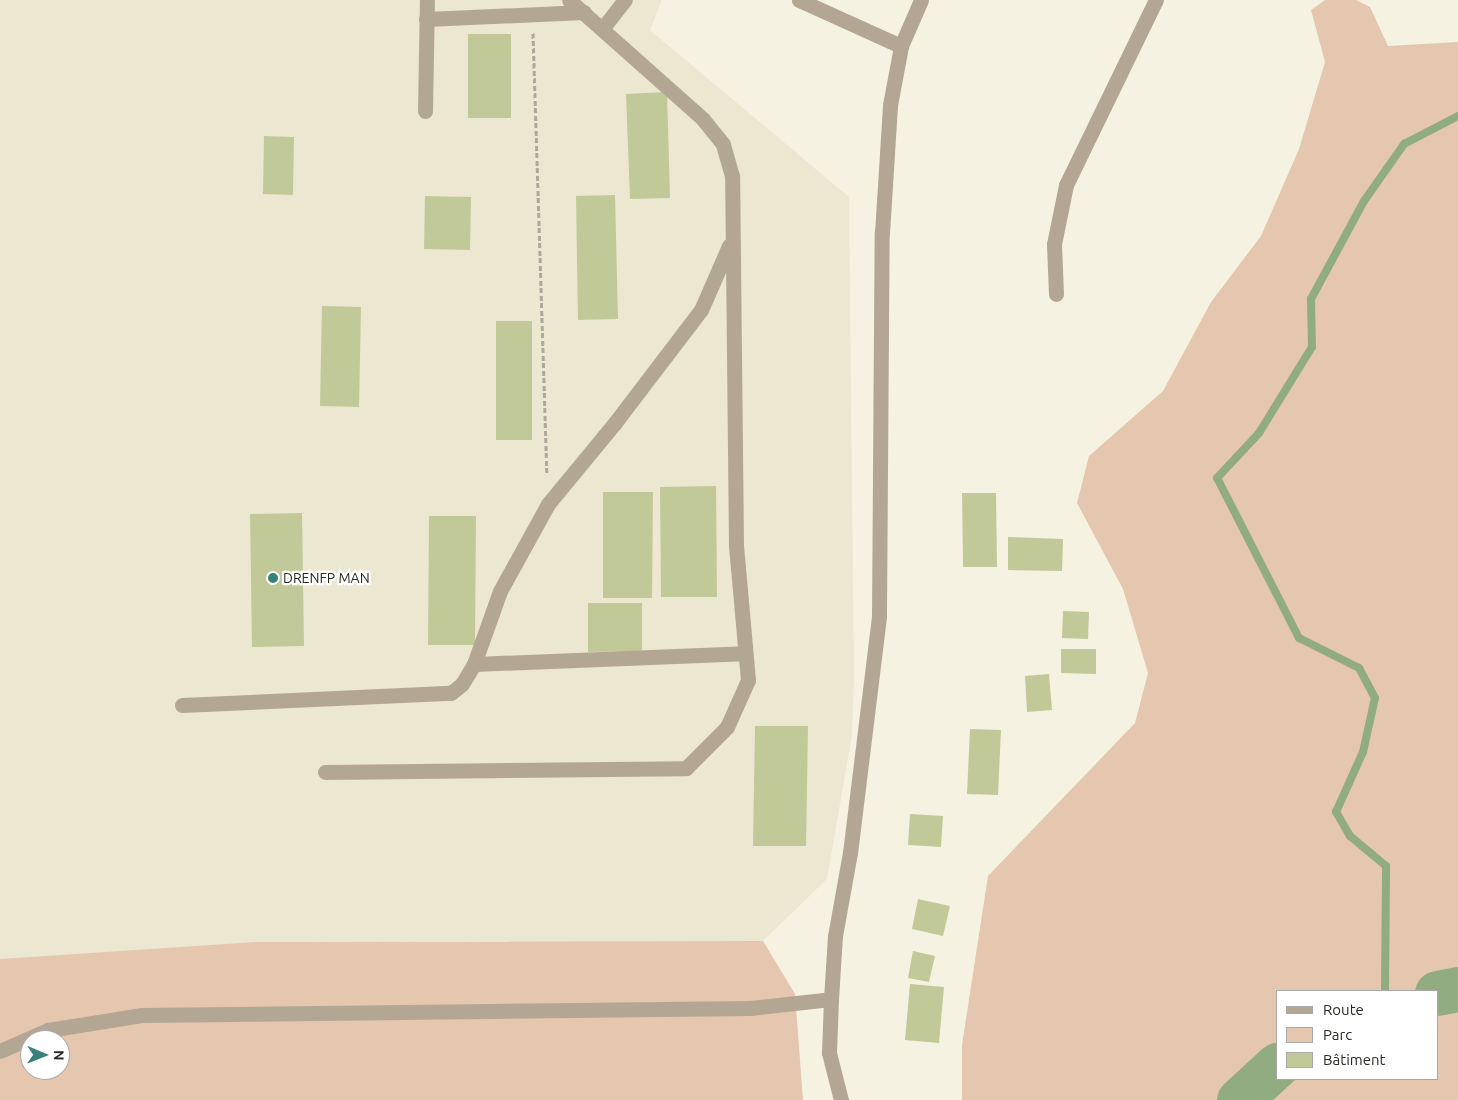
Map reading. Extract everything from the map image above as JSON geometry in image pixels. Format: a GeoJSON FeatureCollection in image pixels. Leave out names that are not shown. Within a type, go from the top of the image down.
{"type":"FeatureCollection","features":[{"type":"Feature","properties":{"kind":"street"},"geometry":{"type":"LineString","coordinates":[[425,111],[427,0]]}},
{"type":"Feature","properties":{"kind":"street"},"geometry":{"type":"LineString","coordinates":[[324,772],[686,768],[727,727],[748,680],[744,654],[736,545],[730,243],[732,176],[723,144],[703,119],[569,0]]}},
{"type":"Feature","properties":{"kind":"street"},"geometry":{"type":"LineString","coordinates":[[602,29],[625,0]]}},
{"type":"Feature","properties":{"kind":"street"},"geometry":{"type":"LineString","coordinates":[[799,0],[901,46]]}},
{"type":"Feature","properties":{"kind":"street"},"geometry":{"type":"LineString","coordinates":[[840,1100],[829,1054],[835,936],[850,852],[879,616],[882,233],[890,105],[901,46],[921,0]]}},
{"type":"Feature","properties":{"kind":"street"},"geometry":{"type":"LineString","coordinates":[[1056,294],[1054,244],[1066,185],[1156,0]]}},
{"type":"Feature","properties":{"kind":"street"},"geometry":{"type":"LineString","coordinates":[[426,19],[584,12]]}},
{"type":"Feature","properties":{"kind":"street"},"geometry":{"type":"LineString","coordinates":[[182,705],[451,692],[462,684],[474,664],[500,591],[548,504],[614,424],[701,310],[730,243]]}},
{"type":"Feature","properties":{"kind":"street"},"geometry":{"type":"LineString","coordinates":[[474,664],[744,654]]}},
{"type":"Feature","properties":{"kind":"street"},"geometry":{"type":"LineString","coordinates":[[0,1051],[48,1030],[142,1015],[750,1008],[831,1000]]}},
{"type":"Feature","properties":{"kind":"path"},"geometry":{"type":"LineString","coordinates":[[532,15],[548,504]]}},
{"type":"Feature","properties":{"kind":"shaded area"},"geometry":{"type":"Polygon","coordinates":[[[0,0],[662,0],[650,30],[849,197],[854,679],[852,735],[827,879],[763,941],[255,942],[0,959],[0,0]]]}},
{"type":"Feature","properties":{"kind":"green space"},"geometry":{"type":"Polygon","coordinates":[[[1325,0],[1356,0],[1370,7],[1388,46],[1458,42],[1458,1100],[962,1100],[962,1045],[988,876],[1135,723],[1148,673],[1123,589],[1077,503],[1089,456],[1163,391],[1211,302],[1261,236],[1299,149],[1325,62],[1311,10],[1325,0]]]}},
{"type":"Feature","properties":{"kind":"green space"},"geometry":{"type":"Polygon","coordinates":[[[763,941],[795,994],[803,1100],[0,1100],[0,959],[255,942],[763,941]]]}},
{"type":"Feature","properties":{"kind":"building"},"geometry":{"type":"Polygon","coordinates":[[[468,34],[511,34],[511,118],[468,118],[468,34]]]}},
{"type":"Feature","properties":{"kind":"building"},"geometry":{"type":"Polygon","coordinates":[[[667,92],[670,198],[630,199],[626,94],[667,92]]]}},
{"type":"Feature","properties":{"kind":"building"},"geometry":{"type":"Polygon","coordinates":[[[264,136],[294,137],[293,195],[263,194],[264,136]]]}},
{"type":"Feature","properties":{"kind":"building"},"geometry":{"type":"Polygon","coordinates":[[[615,195],[618,319],[578,320],[576,196],[615,195]]]}},
{"type":"Feature","properties":{"kind":"building"},"geometry":{"type":"Polygon","coordinates":[[[425,196],[471,197],[470,250],[424,249],[425,196]]]}},
{"type":"Feature","properties":{"kind":"building"},"geometry":{"type":"Polygon","coordinates":[[[322,306],[361,307],[359,407],[320,406],[322,306]]]}},
{"type":"Feature","properties":{"kind":"building"},"geometry":{"type":"Polygon","coordinates":[[[496,321],[532,321],[532,440],[496,440],[496,321]]]}},
{"type":"Feature","properties":{"kind":"building"},"geometry":{"type":"Polygon","coordinates":[[[716,486],[717,597],[661,597],[660,487],[716,486]]]}},
{"type":"Feature","properties":{"kind":"building"},"geometry":{"type":"Polygon","coordinates":[[[603,492],[653,492],[652,598],[603,598],[603,492]]]}},
{"type":"Feature","properties":{"kind":"building"},"geometry":{"type":"Polygon","coordinates":[[[962,493],[996,493],[997,567],[963,567],[962,493]]]}},
{"type":"Feature","properties":{"kind":"building"},"geometry":{"type":"Polygon","coordinates":[[[302,513],[304,646],[252,647],[250,514],[302,513]]]}},
{"type":"Feature","properties":{"kind":"building"},"geometry":{"type":"Polygon","coordinates":[[[429,516],[476,516],[475,645],[428,645],[429,516]]]}},
{"type":"Feature","properties":{"kind":"building"},"geometry":{"type":"Polygon","coordinates":[[[1008,537],[1063,539],[1062,571],[1008,570],[1008,537]]]}},
{"type":"Feature","properties":{"kind":"building"},"geometry":{"type":"Polygon","coordinates":[[[588,603],[642,603],[642,651],[588,652],[588,603]]]}},
{"type":"Feature","properties":{"kind":"building"},"geometry":{"type":"Polygon","coordinates":[[[1063,611],[1089,612],[1088,639],[1062,638],[1063,611]]]}},
{"type":"Feature","properties":{"kind":"building"},"geometry":{"type":"Polygon","coordinates":[[[1061,649],[1096,649],[1096,674],[1061,673],[1061,649]]]}},
{"type":"Feature","properties":{"kind":"building"},"geometry":{"type":"Polygon","coordinates":[[[1049,674],[1052,710],[1027,712],[1025,676],[1049,674]]]}},
{"type":"Feature","properties":{"kind":"building"},"geometry":{"type":"Polygon","coordinates":[[[755,726],[808,726],[806,846],[753,846],[755,726]]]}},
{"type":"Feature","properties":{"kind":"building"},"geometry":{"type":"Polygon","coordinates":[[[970,729],[1001,730],[998,795],[967,794],[970,729]]]}},
{"type":"Feature","properties":{"kind":"building"},"geometry":{"type":"Polygon","coordinates":[[[910,814],[943,816],[941,847],[908,845],[910,814]]]}},
{"type":"Feature","properties":{"kind":"building"},"geometry":{"type":"Polygon","coordinates":[[[918,899],[950,906],[943,936],[912,929],[918,899]]]}},
{"type":"Feature","properties":{"kind":"building"},"geometry":{"type":"Polygon","coordinates":[[[913,951],[935,956],[929,982],[908,978],[913,951]]]}},
{"type":"Feature","properties":{"kind":"building"},"geometry":{"type":"Polygon","coordinates":[[[910,984],[944,987],[939,1043],[905,1040],[910,984]]]}},
{"type":"Feature","properties":{"kind":"waterway"},"geometry":{"type":"LineString","coordinates":[[1385,990],[1386,866],[1350,836],[1336,812],[1363,752],[1375,698],[1359,668],[1299,638],[1217,478],[1259,433],[1312,347],[1311,299],[1364,201],[1404,144],[1458,116]]}},
{"type":"Feature","properties":{"kind":"waterway"},"geometry":{"type":"LineString","coordinates":[[1438,993],[1458,989]]}},
{"type":"Feature","properties":{"kind":"waterway"},"geometry":{"type":"LineString","coordinates":[[1239,1100],[1276,1066]]}},
{"type":"Feature","properties":{"kind":"place","name":"DRENFP MAN"},"geometry":{"type":"Point","coordinates":[273,578]}}]}
